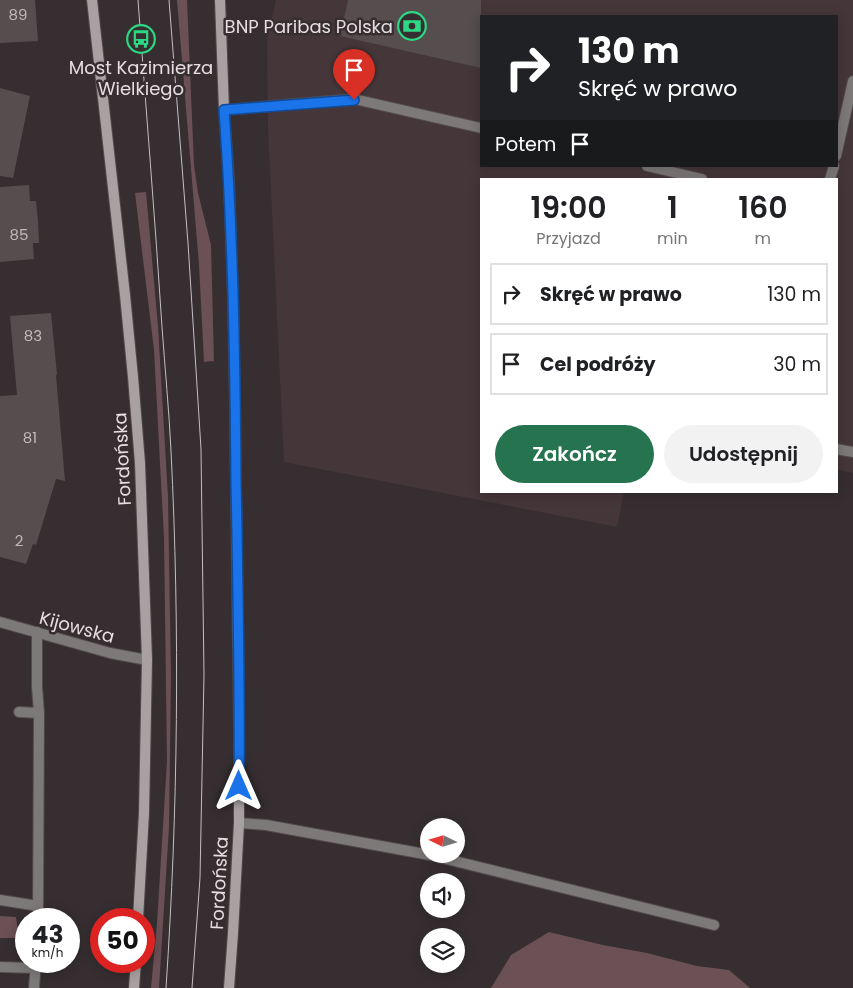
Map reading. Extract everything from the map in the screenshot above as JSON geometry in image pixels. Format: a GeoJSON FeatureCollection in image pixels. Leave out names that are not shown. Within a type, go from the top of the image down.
{"type":"FeatureCollection","features":[{"type":"Feature","properties":{"kind":"main road","name":"Fordońska"},"geometry":{"type":"LineString","coordinates":[[92,0],[133,377],[140,463],[147,660],[144,813],[139,908]]}},
{"type":"Feature","properties":{"kind":"main road","name":"Fordońska"},"geometry":{"type":"LineString","coordinates":[[220,0],[224,110],[230,190],[239,731],[239,824],[229,988]]}},
{"type":"Feature","properties":{"kind":"main road"},"geometry":{"type":"LineString","coordinates":[[134,988],[135,973]]}},
{"type":"Feature","properties":{"kind":"street"},"geometry":{"type":"LineString","coordinates":[[838,147],[853,81]]}},
{"type":"Feature","properties":{"kind":"street"},"geometry":{"type":"LineString","coordinates":[[224,110],[354,100],[480,128]]}},
{"type":"Feature","properties":{"kind":"street"},"geometry":{"type":"LineString","coordinates":[[651,167],[698,178]]}},
{"type":"Feature","properties":{"kind":"street"},"geometry":{"type":"LineString","coordinates":[[838,450],[853,452]]}},
{"type":"Feature","properties":{"kind":"street","name":"Kijowska"},"geometry":{"type":"LineString","coordinates":[[0,622],[110,653],[147,660]]}},
{"type":"Feature","properties":{"kind":"street"},"geometry":{"type":"LineString","coordinates":[[0,900],[38,906],[39,713],[36,632]]}},
{"type":"Feature","properties":{"kind":"street"},"geometry":{"type":"LineString","coordinates":[[19,712],[39,713]]}},
{"type":"Feature","properties":{"kind":"street"},"geometry":{"type":"LineString","coordinates":[[239,824],[266,824],[430,855],[714,925]]}},
{"type":"Feature","properties":{"kind":"street"},"geometry":{"type":"LineString","coordinates":[[0,966],[15,966]]}},
{"type":"Feature","properties":{"kind":"street"},"geometry":{"type":"LineString","coordinates":[[34,988],[35,973]]}},
{"type":"Feature","properties":{"kind":"shaded area"},"geometry":{"type":"Polygon","coordinates":[[[177,0],[187,0],[194,165],[198,193],[211,245],[214,361],[204,362],[199,265],[177,0]]]}},
{"type":"Feature","properties":{"kind":"shaded area"},"geometry":{"type":"Polygon","coordinates":[[[276,0],[853,0],[853,473],[838,469],[838,178],[480,178],[480,493],[624,493],[617,527],[284,462],[268,128],[267,39],[276,0]]]}},
{"type":"Feature","properties":{"kind":"shaded area"},"geometry":{"type":"Polygon","coordinates":[[[146,192],[158,326],[168,497],[171,675],[169,827],[159,988],[151,988],[152,973],[155,973],[155,945],[167,761],[164,538],[154,350],[135,193],[146,192]]]}},
{"type":"Feature","properties":{"kind":"shaded area"},"geometry":{"type":"Polygon","coordinates":[[[0,916],[15,917],[15,938],[0,938],[0,916]]]}},
{"type":"Feature","properties":{"kind":"shaded area"},"geometry":{"type":"Polygon","coordinates":[[[549,932],[697,966],[729,970],[750,988],[491,988],[511,955],[549,932]]]}},
{"type":"Feature","properties":{"kind":"building"},"geometry":{"type":"Polygon","coordinates":[[[0,0],[35,0],[38,41],[0,43],[0,0]]]}},
{"type":"Feature","properties":{"kind":"building","name":"BNP Paribas Polska"},"geometry":{"type":"Polygon","coordinates":[[[348,0],[481,0],[480,68],[340,36],[348,0]]]}},
{"type":"Feature","properties":{"kind":"building"},"geometry":{"type":"Polygon","coordinates":[[[0,88],[30,96],[13,178],[0,176],[0,88]]]}},
{"type":"Feature","properties":{"kind":"building"},"geometry":{"type":"Polygon","coordinates":[[[29,185],[30,201],[36,201],[38,221],[39,243],[33,243],[34,259],[0,262],[0,187],[29,185]]]}},
{"type":"Feature","properties":{"kind":"building"},"geometry":{"type":"Polygon","coordinates":[[[51,313],[65,481],[56,479],[36,545],[33,544],[26,564],[0,557],[0,396],[17,395],[10,316],[51,313]]]}},
{"type":"Feature","properties":{"kind":"tram line"},"geometry":{"type":"LineString","coordinates":[[138,0],[169,420],[176,585],[175,787],[166,988]]}},
{"type":"Feature","properties":{"kind":"tram line"},"geometry":{"type":"LineString","coordinates":[[169,0],[188,243],[201,449],[204,675],[200,878],[192,988]]}},
{"type":"Feature","properties":{"kind":"place","name":"BNP Paribas Polska"},"geometry":{"type":"Point","coordinates":[412,26]}},
{"type":"Feature","properties":{"kind":"place","name":"Most Kazimierza Wielkiego"},"geometry":{"type":"Point","coordinates":[141,39]}},
{"type":"Feature","properties":{"kind":"route"},"geometry":{"type":"LineString","coordinates":[[239,786],[235,406],[229,180],[224,110],[354,100]]}}]}
